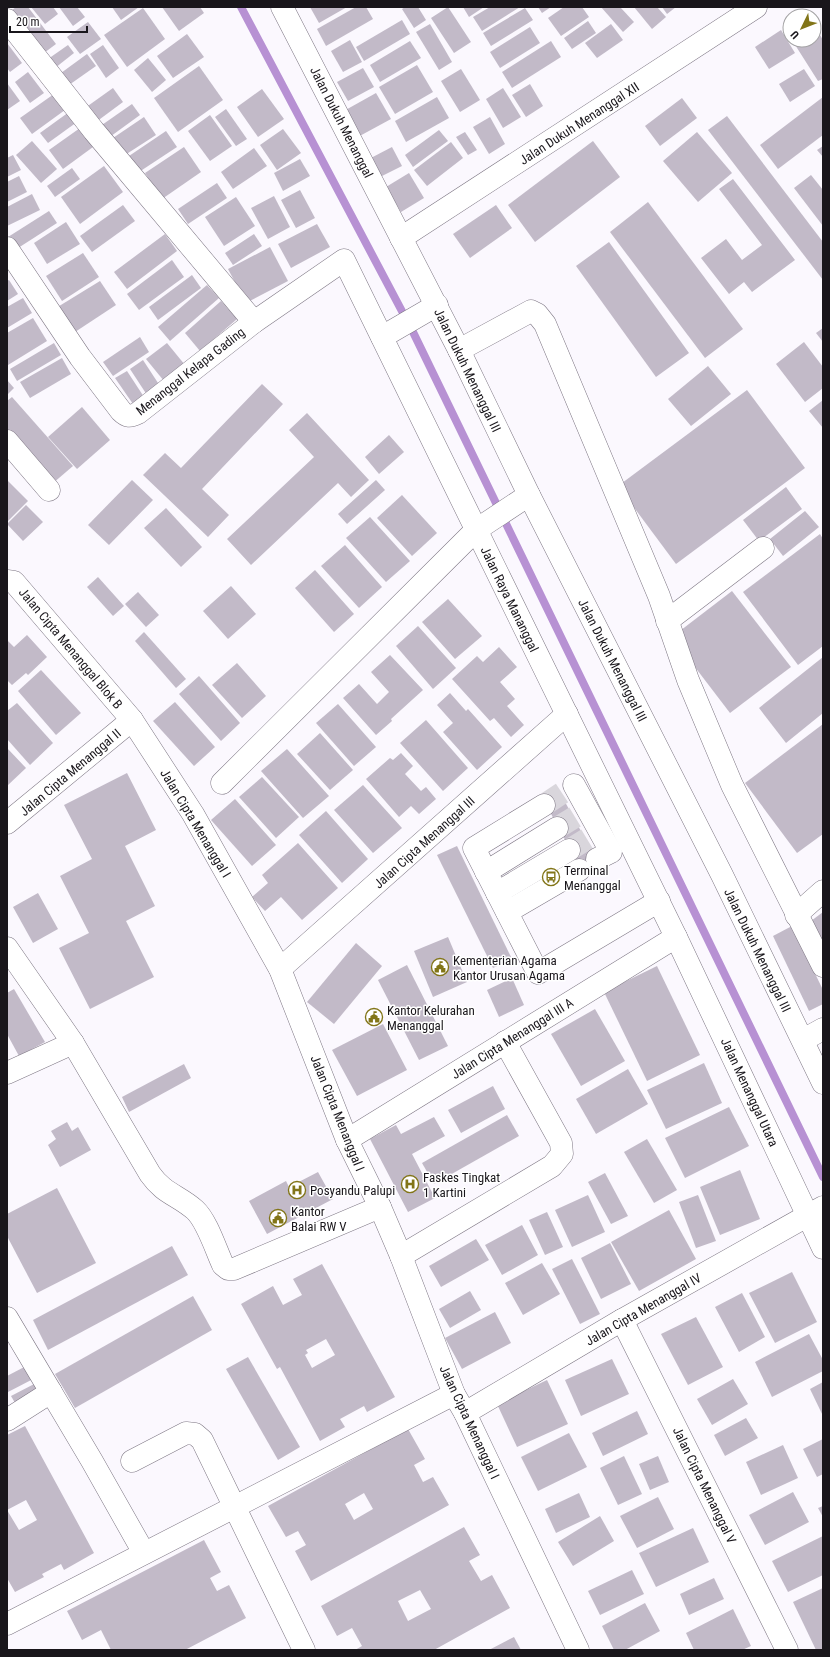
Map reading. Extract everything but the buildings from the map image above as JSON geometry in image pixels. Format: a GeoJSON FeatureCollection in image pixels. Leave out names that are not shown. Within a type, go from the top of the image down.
{"type":"FeatureCollection","features":[{"type":"Feature","properties":{"kind":"street","name":"Jalan Dukuh Menanggal"},"geometry":{"type":"LineString","coordinates":[[282,7],[401,238]]}},
{"type":"Feature","properties":{"kind":"street","name":"Jalan Dukuh Menanggal XII"},"geometry":{"type":"LineString","coordinates":[[401,238],[749,9]]}},
{"type":"Feature","properties":{"kind":"street"},"geometry":{"type":"LineString","coordinates":[[7,20],[94,131],[254,322]]}},
{"type":"Feature","properties":{"kind":"street","name":"Jalan Dukuh Menanggal III"},"geometry":{"type":"LineString","coordinates":[[401,238],[434,307],[460,350],[526,497],[718,868],[823,1083]]}},
{"type":"Feature","properties":{"kind":"street","name":"Menanggal Kelapa Gading"},"geometry":{"type":"LineString","coordinates":[[7,248],[80,357],[126,416],[131,416],[138,413],[254,322],[344,260]]}},
{"type":"Feature","properties":{"kind":"street","name":"Jalan Raya Mananggal"},"geometry":{"type":"LineString","coordinates":[[344,260],[388,334],[478,529],[676,937]]}},
{"type":"Feature","properties":{"kind":"street"},"geometry":{"type":"LineString","coordinates":[[388,334],[434,307]]}},
{"type":"Feature","properties":{"kind":"street"},"geometry":{"type":"LineString","coordinates":[[460,350],[531,311],[537,314],[545,324],[659,596],[666,621],[688,680],[732,785],[796,915],[823,966]]}},
{"type":"Feature","properties":{"kind":"street"},"geometry":{"type":"LineString","coordinates":[[7,441],[49,490]]}},
{"type":"Feature","properties":{"kind":"street"},"geometry":{"type":"LineString","coordinates":[[222,783],[478,529],[526,497]]}},
{"type":"Feature","properties":{"kind":"street"},"geometry":{"type":"LineString","coordinates":[[666,621],[763,548]]}},
{"type":"Feature","properties":{"kind":"street","name":"Jalan Cipta Menanggal Blok B"},"geometry":{"type":"LineString","coordinates":[[7,581],[14,582],[132,720]]}},
{"type":"Feature","properties":{"kind":"street","name":"Jalan Cipta Menanggal III"},"geometry":{"type":"LineString","coordinates":[[280,969],[567,714]]}},
{"type":"Feature","properties":{"kind":"street","name":"Jalan Cipta Menanggal II"},"geometry":{"type":"LineString","coordinates":[[7,824],[132,720]]}},
{"type":"Feature","properties":{"kind":"street","name":"Jalan Cipta Menanggal I"},"geometry":{"type":"LineString","coordinates":[[132,720],[192,814],[280,969],[347,1140],[380,1207],[401,1256],[454,1394],[465,1413],[578,1650]]}},
{"type":"Feature","properties":{"kind":"street"},"geometry":{"type":"LineString","coordinates":[[594,770],[560,794],[474,848],[538,973],[659,901]]}},
{"type":"Feature","properties":{"kind":"street"},"geometry":{"type":"LineString","coordinates":[[502,902],[588,864],[611,852],[585,841],[560,794]]}},
{"type":"Feature","properties":{"kind":"street"},"geometry":{"type":"LineString","coordinates":[[486,872],[573,818]]}},
{"type":"Feature","properties":{"kind":"street"},"geometry":{"type":"LineString","coordinates":[[502,902],[585,841]]}},
{"type":"Feature","properties":{"kind":"street"},"geometry":{"type":"LineString","coordinates":[[796,915],[823,891]]}},
{"type":"Feature","properties":{"kind":"street","name":"Jalan Cipta Menanggal III A"},"geometry":{"type":"LineString","coordinates":[[347,1140],[676,937]]}},
{"type":"Feature","properties":{"kind":"street","name":"Jalan Menanggal Utara"},"geometry":{"type":"LineString","coordinates":[[676,937],[815,1211],[823,1248]]}},
{"type":"Feature","properties":{"kind":"street"},"geometry":{"type":"LineString","coordinates":[[7,948],[73,1043],[150,1174],[165,1192],[189,1206],[200,1216],[223,1265],[228,1269],[234,1269],[380,1207]]}},
{"type":"Feature","properties":{"kind":"street"},"geometry":{"type":"LineString","coordinates":[[803,1040],[823,1029]]}},
{"type":"Feature","properties":{"kind":"street"},"geometry":{"type":"LineString","coordinates":[[401,1256],[552,1166],[562,1154],[561,1143],[505,1042]]}},
{"type":"Feature","properties":{"kind":"street"},"geometry":{"type":"LineString","coordinates":[[7,1073],[73,1043]]}},
{"type":"Feature","properties":{"kind":"street","name":"Jalan Cipta Menanggal IV"},"geometry":{"type":"LineString","coordinates":[[465,1413],[622,1320],[815,1211]]}},
{"type":"Feature","properties":{"kind":"street"},"geometry":{"type":"LineString","coordinates":[[7,1318],[92,1461],[144,1554]]}},
{"type":"Feature","properties":{"kind":"street","name":"Jalan Cipta Menanggal V"},"geometry":{"type":"LineString","coordinates":[[622,1320],[787,1650]]}},
{"type":"Feature","properties":{"kind":"street"},"geometry":{"type":"LineString","coordinates":[[7,1420],[51,1392]]}},
{"type":"Feature","properties":{"kind":"street"},"geometry":{"type":"LineString","coordinates":[[7,1624],[454,1394]]}},
{"type":"Feature","properties":{"kind":"street"},"geometry":{"type":"LineString","coordinates":[[132,1461],[186,1433],[195,1434],[202,1440],[304,1650]]}},
{"type":"Feature","properties":{"kind":"waterway"},"geometry":{"type":"LineString","coordinates":[[241,7],[413,332],[823,1177]]}},
{"type":"Feature","properties":{"kind":"tunnel"},"geometry":{"type":"LineString","coordinates":[[544,805],[562,793]]}},
{"type":"Feature","properties":{"kind":"tunnel"},"geometry":{"type":"LineString","coordinates":[[557,828],[575,817]]}},
{"type":"Feature","properties":{"kind":"tunnel"},"geometry":{"type":"LineString","coordinates":[[569,850],[587,839]]}},
{"type":"Feature","properties":{"kind":"place","name":"Terminal Menanggal"},"geometry":{"type":"Point","coordinates":[551,877]}},
{"type":"Feature","properties":{"kind":"place","name":"Kementerian Agama Kantor Urusan Agama"},"geometry":{"type":"Point","coordinates":[440,967]}},
{"type":"Feature","properties":{"kind":"place","name":"Kantor Kelurahan Menanggal"},"geometry":{"type":"Point","coordinates":[374,1017]}},
{"type":"Feature","properties":{"kind":"place","name":"Faskes Tingkat 1 Kartini"},"geometry":{"type":"Point","coordinates":[410,1184]}},
{"type":"Feature","properties":{"kind":"place","name":"Posyandu Palupi"},"geometry":{"type":"Point","coordinates":[297,1190]}},
{"type":"Feature","properties":{"kind":"place","name":"Kantor Balai RW V"},"geometry":{"type":"Point","coordinates":[278,1218]}}]}
